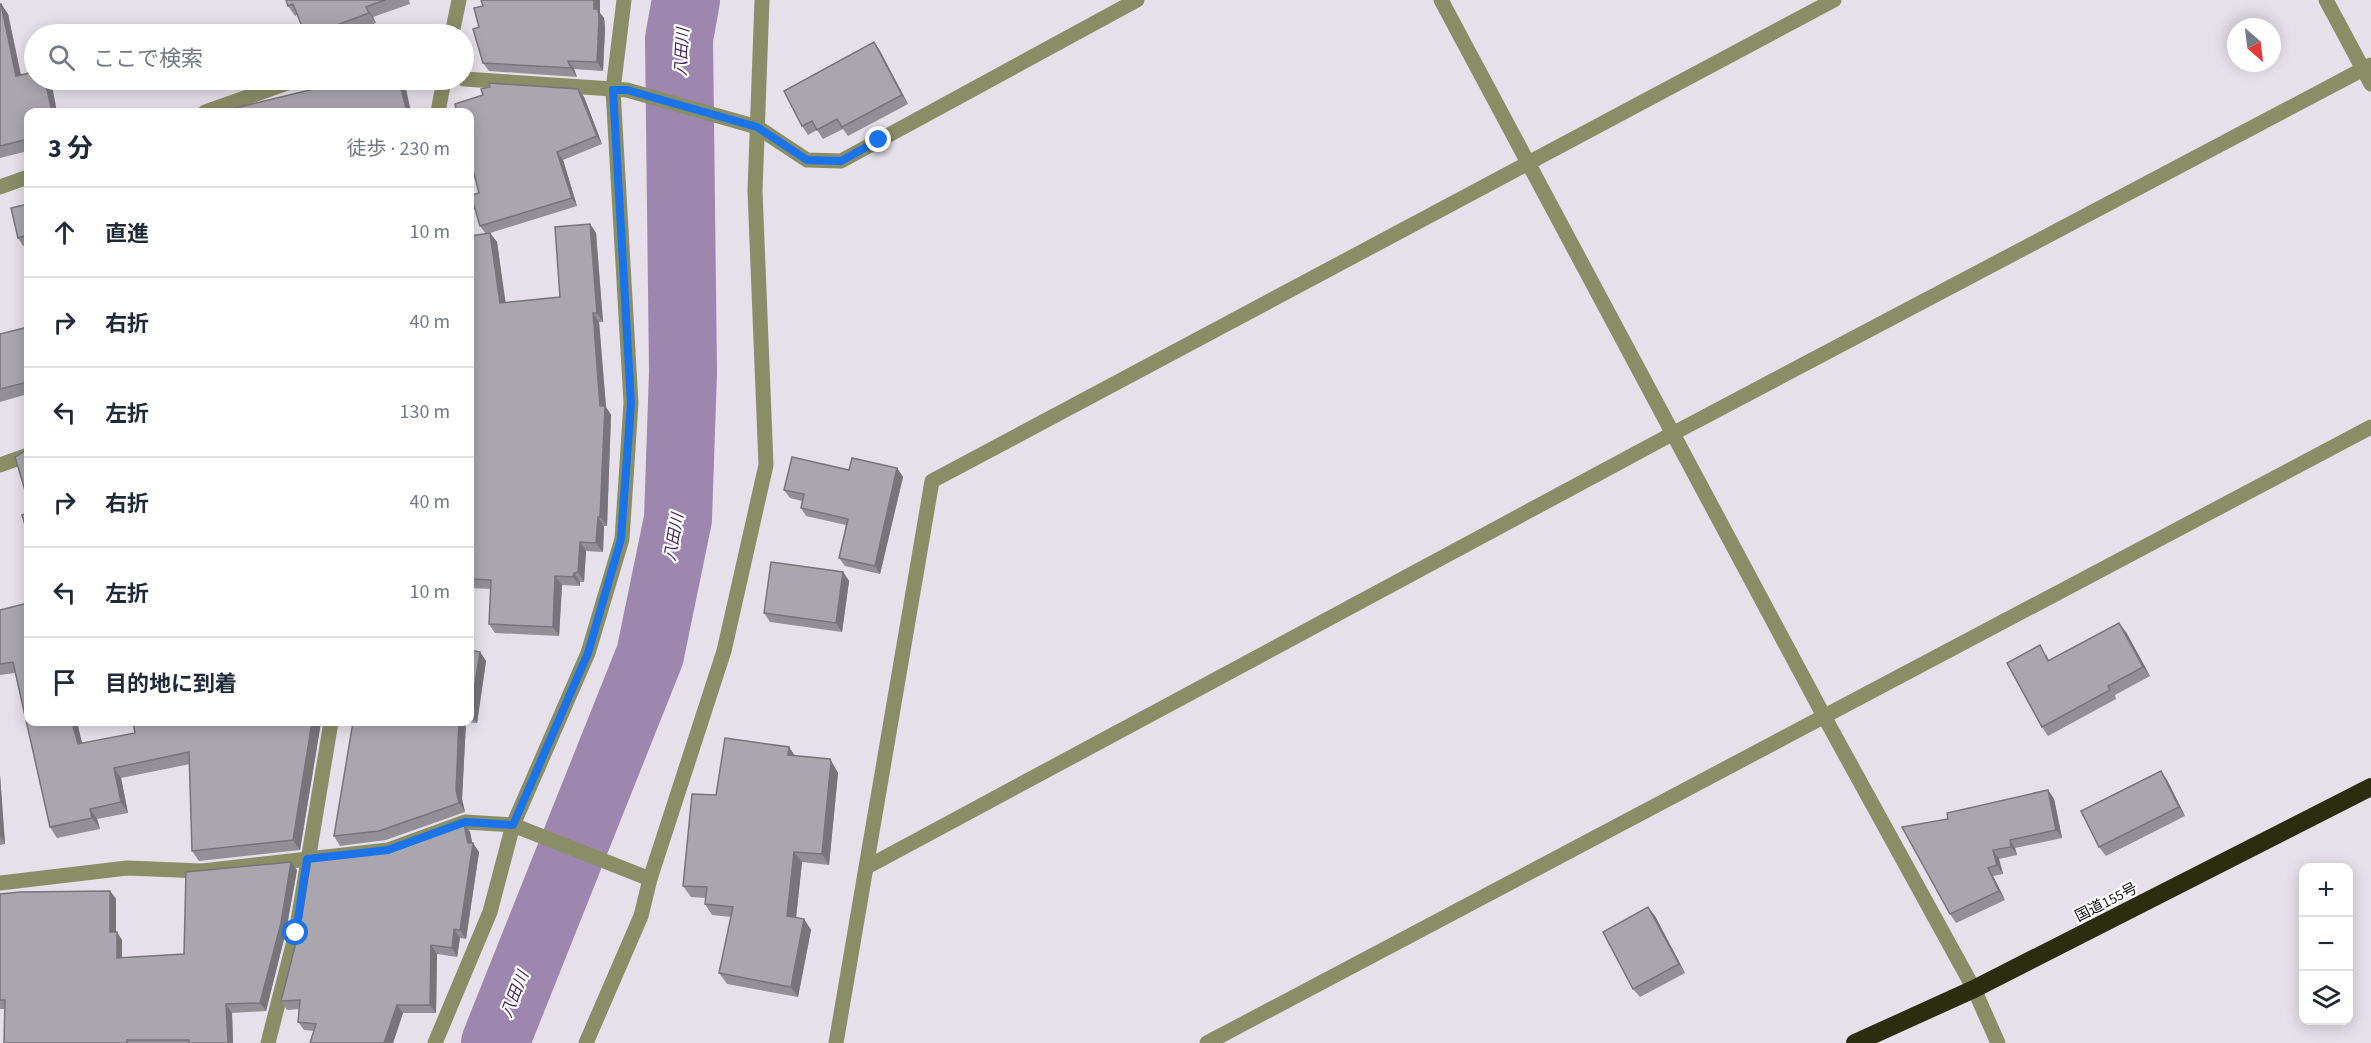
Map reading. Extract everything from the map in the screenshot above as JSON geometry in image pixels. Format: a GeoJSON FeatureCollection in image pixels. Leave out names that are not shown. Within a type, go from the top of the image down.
{"type":"FeatureCollection","features":[{"type":"Feature","properties":{"kind":"highway","name":"国道155号"},"geometry":{"type":"LineString","coordinates":[[1855,1043],[1974,989],[2371,787]]}},
{"type":"Feature","properties":{"kind":"street"},"geometry":{"type":"LineString","coordinates":[[454,24],[459,0]]}},
{"type":"Feature","properties":{"kind":"street"},"geometry":{"type":"LineString","coordinates":[[435,1043],[490,912],[513,825],[588,653],[621,539],[631,403],[620,90],[624,0]]}},
{"type":"Feature","properties":{"kind":"street"},"geometry":{"type":"LineString","coordinates":[[586,1043],[641,916],[650,879],[724,651],[766,465],[753,126],[762,0]]}},
{"type":"Feature","properties":{"kind":"street"},"geometry":{"type":"LineString","coordinates":[[474,80],[620,90],[753,126],[807,160],[841,161],[1137,0]]}},
{"type":"Feature","properties":{"kind":"street"},"geometry":{"type":"LineString","coordinates":[[1441,0],[1825,718],[1974,989],[1998,1043]]}},
{"type":"Feature","properties":{"kind":"street"},"geometry":{"type":"LineString","coordinates":[[836,1043],[932,481],[1526,162],[1834,0]]}},
{"type":"Feature","properties":{"kind":"street"},"geometry":{"type":"LineString","coordinates":[[2326,0],[2367,67],[2371,84]]}},
{"type":"Feature","properties":{"kind":"street"},"geometry":{"type":"LineString","coordinates":[[867,867],[1672,434],[2367,67]]}},
{"type":"Feature","properties":{"kind":"street"},"geometry":{"type":"LineString","coordinates":[[216,108],[268,90]]}},
{"type":"Feature","properties":{"kind":"street"},"geometry":{"type":"LineString","coordinates":[[439,108],[442,90]]}},
{"type":"Feature","properties":{"kind":"street"},"geometry":{"type":"LineString","coordinates":[[0,187],[24,178]]}},
{"type":"Feature","properties":{"kind":"street"},"geometry":{"type":"LineString","coordinates":[[1207,1043],[1825,718],[2371,427]]}},
{"type":"Feature","properties":{"kind":"street"},"geometry":{"type":"LineString","coordinates":[[0,465],[24,456]]}},
{"type":"Feature","properties":{"kind":"street"},"geometry":{"type":"LineString","coordinates":[[268,1043],[296,933],[330,726]]}},
{"type":"Feature","properties":{"kind":"street"},"geometry":{"type":"LineString","coordinates":[[0,883],[127,868],[202,871],[388,850],[465,822],[513,825],[650,879]]}},
{"type":"Feature","properties":{"kind":"building"},"geometry":{"type":"Polygon","coordinates":[[[286,0],[385,0],[366,7],[369,13],[340,24],[301,24],[293,4],[288,6],[286,0]]]}},
{"type":"Feature","properties":{"kind":"building"},"geometry":{"type":"Polygon","coordinates":[[[481,0],[594,0],[594,9],[598,9],[599,19],[597,62],[568,61],[571,68],[483,63],[474,32],[474,29],[479,27],[474,8],[483,6],[481,0]]]}},
{"type":"Feature","properties":{"kind":"building"},"geometry":{"type":"Polygon","coordinates":[[[1,4],[16,76],[24,74],[24,90],[47,90],[51,108],[24,108],[24,140],[0,146],[1,4]]]}},
{"type":"Feature","properties":{"kind":"building"},"geometry":{"type":"Polygon","coordinates":[[[874,42],[902,95],[842,127],[837,119],[817,130],[812,121],[802,126],[784,91],[874,42]]]}},
{"type":"Feature","properties":{"kind":"building"},"geometry":{"type":"Polygon","coordinates":[[[489,83],[578,89],[597,136],[557,152],[572,198],[480,226],[474,205],[474,194],[479,193],[474,174],[474,108],[456,108],[455,104],[483,95],[481,89],[490,87],[489,83]]]}},
{"type":"Feature","properties":{"kind":"building"},"geometry":{"type":"Polygon","coordinates":[[[310,90],[402,90],[406,108],[236,108],[310,90]]]}},
{"type":"Feature","properties":{"kind":"building"},"geometry":{"type":"Polygon","coordinates":[[[24,205],[24,236],[18,238],[11,208],[24,205]]]}},
{"type":"Feature","properties":{"kind":"building"},"geometry":{"type":"Polygon","coordinates":[[[590,224],[597,313],[593,313],[600,406],[605,406],[600,517],[598,517],[596,543],[580,542],[578,572],[574,573],[573,577],[555,576],[553,627],[489,624],[491,580],[474,579],[474,235],[490,233],[500,303],[560,297],[555,227],[590,224]]]}},
{"type":"Feature","properties":{"kind":"building"},"geometry":{"type":"Polygon","coordinates":[[[24,328],[24,383],[0,389],[0,334],[24,328]]]}},
{"type":"Feature","properties":{"kind":"building"},"geometry":{"type":"Polygon","coordinates":[[[24,451],[24,487],[15,457],[24,451]]]}},
{"type":"Feature","properties":{"kind":"building"},"geometry":{"type":"Polygon","coordinates":[[[792,457],[849,470],[852,458],[897,468],[875,566],[839,558],[848,519],[801,508],[804,494],[784,490],[792,457]]]}},
{"type":"Feature","properties":{"kind":"building"},"geometry":{"type":"Polygon","coordinates":[[[771,562],[843,572],[836,623],[764,613],[771,562]]]}},
{"type":"Feature","properties":{"kind":"building"},"geometry":{"type":"Polygon","coordinates":[[[24,604],[24,711],[13,662],[0,664],[0,610],[24,604]]]}},
{"type":"Feature","properties":{"kind":"building"},"geometry":{"type":"Polygon","coordinates":[[[2119,623],[2143,667],[2108,686],[2110,690],[2042,727],[2007,663],[2040,645],[2048,661],[2119,623]]]}},
{"type":"Feature","properties":{"kind":"building"},"geometry":{"type":"Polygon","coordinates":[[[474,651],[480,652],[474,689],[474,651]]]}},
{"type":"Feature","properties":{"kind":"building"},"geometry":{"type":"Polygon","coordinates":[[[27,726],[73,726],[78,744],[135,733],[134,726],[311,726],[293,840],[192,851],[189,752],[114,768],[121,802],[90,809],[92,818],[50,827],[27,726]]]}},
{"type":"Feature","properties":{"kind":"building"},"geometry":{"type":"Polygon","coordinates":[[[352,726],[459,726],[456,790],[459,803],[379,831],[334,836],[352,726]]]}},
{"type":"Feature","properties":{"kind":"building"},"geometry":{"type":"Polygon","coordinates":[[[725,738],[789,747],[788,755],[830,759],[831,762],[822,854],[794,852],[787,916],[804,919],[791,987],[719,973],[733,907],[705,904],[707,887],[683,886],[692,794],[716,795],[725,738]]]}},
{"type":"Feature","properties":{"kind":"building"},"geometry":{"type":"Polygon","coordinates":[[[2161,771],[2179,807],[2099,847],[2081,811],[2161,771]]]}},
{"type":"Feature","properties":{"kind":"building"},"geometry":{"type":"Polygon","coordinates":[[[2048,790],[2056,830],[2010,840],[2011,847],[1993,850],[1997,865],[1988,868],[1999,891],[1950,914],[1902,827],[1948,819],[1947,813],[2048,790]]]}},
{"type":"Feature","properties":{"kind":"building"},"geometry":{"type":"Polygon","coordinates":[[[464,824],[468,843],[473,843],[460,930],[454,929],[452,948],[431,945],[430,1005],[397,1005],[384,1043],[310,1043],[316,1024],[298,1022],[300,1000],[281,1001],[300,927],[311,860],[385,851],[464,824]]]}},
{"type":"Feature","properties":{"kind":"building"},"geometry":{"type":"Polygon","coordinates":[[[291,862],[281,923],[260,1003],[226,1004],[228,1043],[189,1043],[189,1040],[127,1040],[127,1043],[4,1043],[5,1000],[0,1000],[0,894],[110,891],[110,932],[117,932],[117,958],[184,954],[186,872],[291,862]]]}},
{"type":"Feature","properties":{"kind":"building"},"geometry":{"type":"Polygon","coordinates":[[[1648,907],[1679,964],[1633,989],[1603,932],[1648,907]]]}},
{"type":"Feature","properties":{"kind":"waterway","name":"八田川"},"geometry":{"type":"LineString","coordinates":[[495,1043],[650,655],[678,519],[683,372],[679,39],[686,0]]}},
{"type":"Feature","properties":{"kind":"route"},"geometry":{"type":"LineString","coordinates":[[296,933],[307,859],[388,850],[465,822],[513,825],[588,653],[621,539],[631,403],[613,90],[627,90],[757,127],[807,160],[841,161],[879,140]]}}]}
